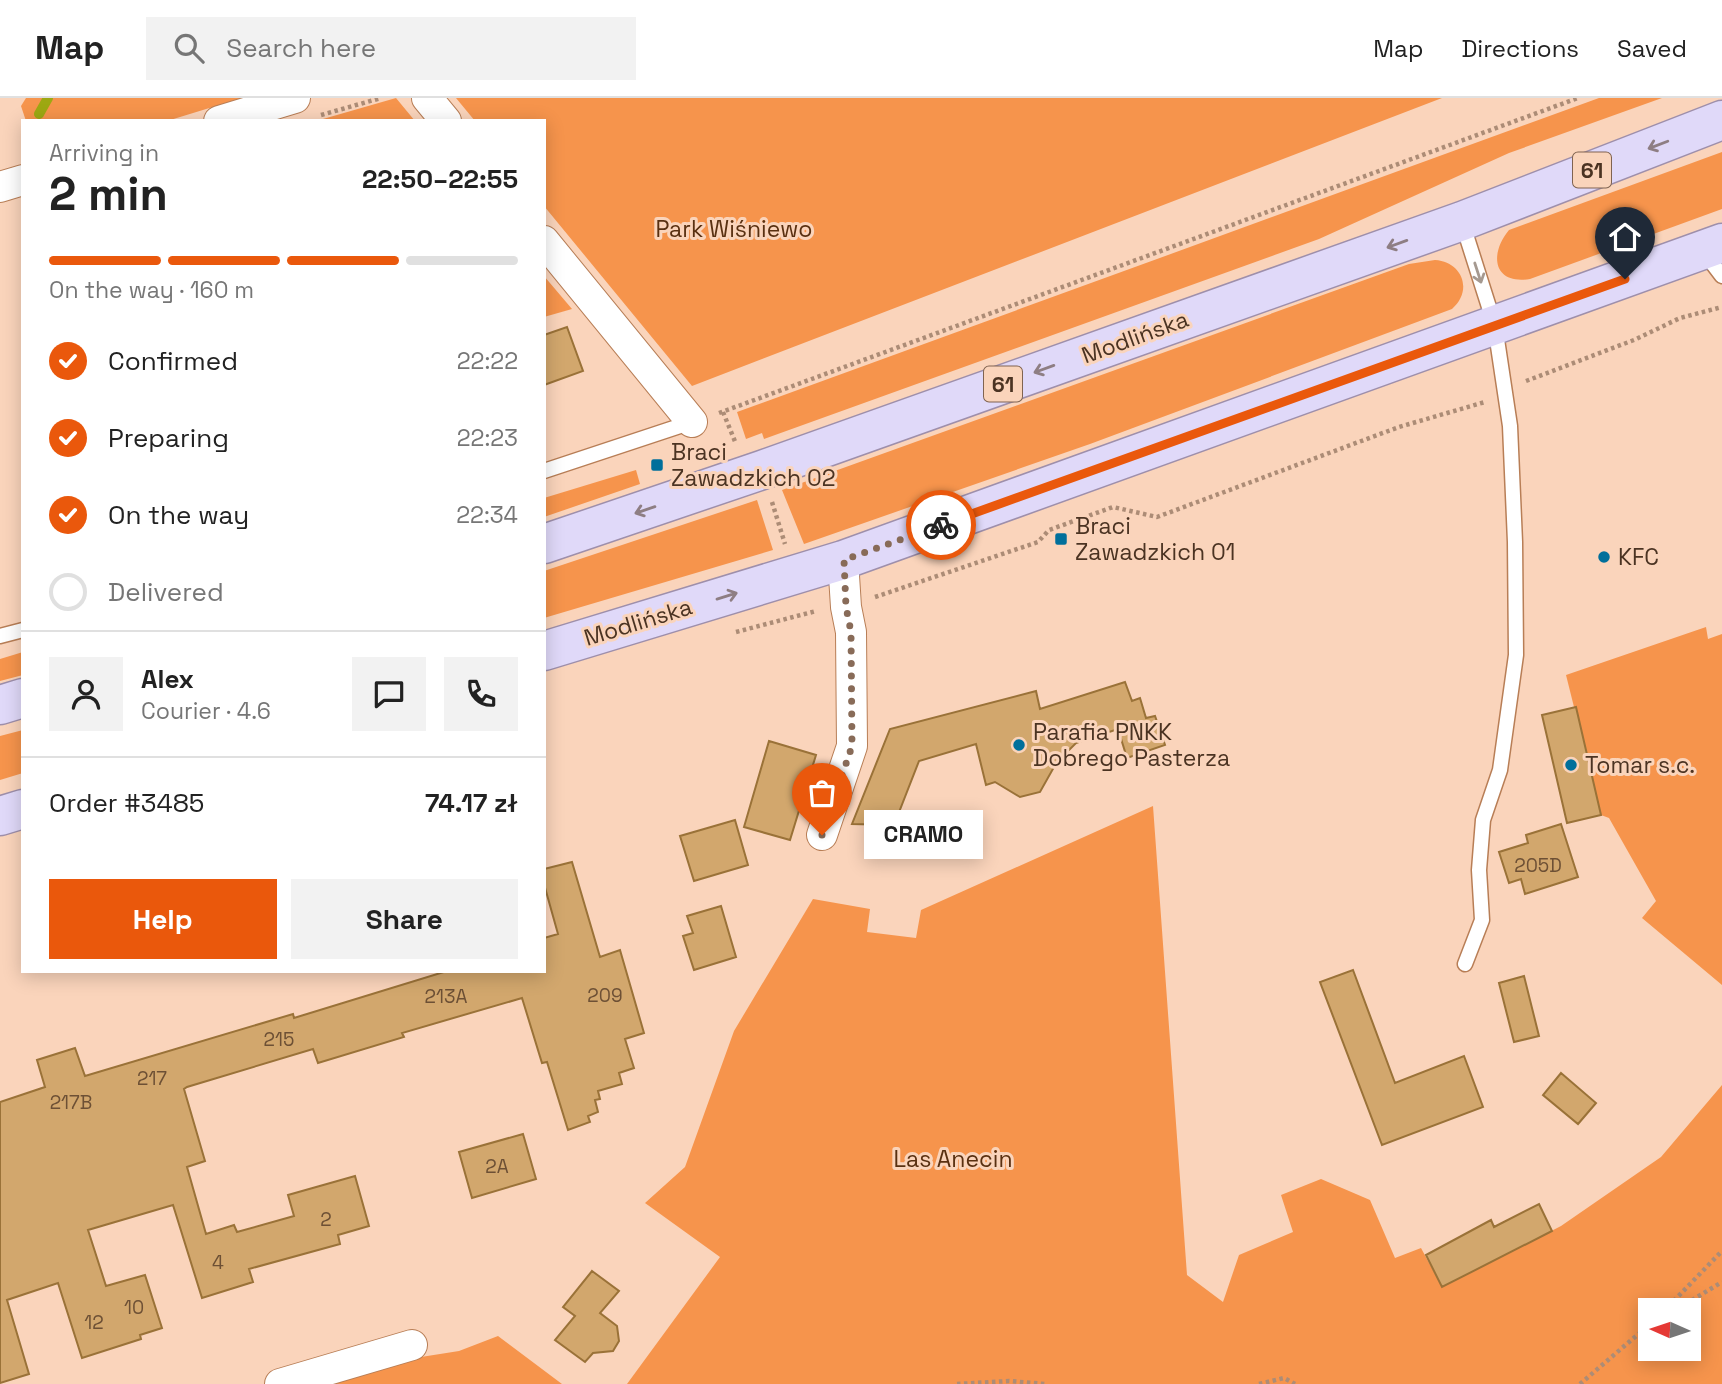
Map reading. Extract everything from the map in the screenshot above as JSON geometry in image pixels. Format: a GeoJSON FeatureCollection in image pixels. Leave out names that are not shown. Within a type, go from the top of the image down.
{"type":"FeatureCollection","features":[{"type":"Feature","properties":{"kind":"main road","name":"Modlińska"},"geometry":{"type":"LineString","coordinates":[[546,543],[762,470],[1462,221],[1722,120]]}},
{"type":"Feature","properties":{"kind":"main road","name":"Modlińska"},"geometry":{"type":"LineString","coordinates":[[546,650],[844,560],[1495,326],[1715,256]]}},
{"type":"Feature","properties":{"kind":"main road"},"geometry":{"type":"LineString","coordinates":[[0,705],[21,699]]}},
{"type":"Feature","properties":{"kind":"main road"},"geometry":{"type":"LineString","coordinates":[[0,816],[21,810]]}},
{"type":"Feature","properties":{"kind":"street"},"geometry":{"type":"LineString","coordinates":[[428,98],[444,119]]}},
{"type":"Feature","properties":{"kind":"street"},"geometry":{"type":"LineString","coordinates":[[232,119],[303,108]]}},
{"type":"Feature","properties":{"kind":"street"},"geometry":{"type":"LineString","coordinates":[[0,187],[21,181]]}},
{"type":"Feature","properties":{"kind":"street"},"geometry":{"type":"LineString","coordinates":[[546,243],[692,422]]}},
{"type":"Feature","properties":{"kind":"street"},"geometry":{"type":"LineString","coordinates":[[822,835],[852,746],[851,632],[846,607],[844,560]]}},
{"type":"Feature","properties":{"kind":"street"},"geometry":{"type":"LineString","coordinates":[[280,1384],[412,1345]]}},
{"type":"Feature","properties":{"kind":"lane"},"geometry":{"type":"LineString","coordinates":[[1462,221],[1495,326],[1506,397],[1516,542],[1516,654],[1500,770],[1483,820],[1479,870],[1482,920],[1465,964]]}},
{"type":"Feature","properties":{"kind":"lane"},"geometry":{"type":"LineString","coordinates":[[546,470],[692,422]]}},
{"type":"Feature","properties":{"kind":"lane"},"geometry":{"type":"LineString","coordinates":[[0,636],[21,631]]}},
{"type":"Feature","properties":{"kind":"path"},"geometry":{"type":"LineString","coordinates":[[303,108],[381,98]]}},
{"type":"Feature","properties":{"kind":"path"},"geometry":{"type":"LineString","coordinates":[[692,422],[1578,98]]}},
{"type":"Feature","properties":{"kind":"path"},"geometry":{"type":"LineString","coordinates":[[804,612],[846,607],[1038,542],[1049,530],[1112,507],[1157,517],[1409,424],[1506,397],[1528,379],[1549,369],[1634,340],[1680,318],[1722,307]]}},
{"type":"Feature","properties":{"kind":"path"},"geometry":{"type":"LineString","coordinates":[[762,470],[794,575]]}},
{"type":"Feature","properties":{"kind":"path"},"geometry":{"type":"LineString","coordinates":[[1677,1298],[1722,1251]]}},
{"type":"Feature","properties":{"kind":"path"},"geometry":{"type":"LineString","coordinates":[[1696,1298],[1722,1282]]}},
{"type":"Feature","properties":{"kind":"path"},"geometry":{"type":"LineString","coordinates":[[1580,1384],[1587,1374],[1638,1334]]}},
{"type":"Feature","properties":{"kind":"path"},"geometry":{"type":"LineString","coordinates":[[1259,1384],[1284,1378],[1295,1384]]}},
{"type":"Feature","properties":{"kind":"path"},"geometry":{"type":"LineString","coordinates":[[957,1384],[1009,1381],[1045,1384]]}},
{"type":"Feature","properties":{"kind":"green space"},"geometry":{"type":"Polygon","coordinates":[[[26,98],[242,98],[174,119],[25,119],[21,106],[26,98]]]}},
{"type":"Feature","properties":{"kind":"green space"},"geometry":{"type":"Polygon","coordinates":[[[396,98],[413,119],[323,119],[396,98]]]}},
{"type":"Feature","properties":{"kind":"green space","name":"Park Wiśniewo"},"geometry":{"type":"Polygon","coordinates":[[[456,98],[1442,98],[692,386],[546,208],[546,119],[473,119],[456,98]]]}},
{"type":"Feature","properties":{"kind":"green space"},"geometry":{"type":"Polygon","coordinates":[[[1599,98],[1662,98],[1509,153],[1319,239],[764,439],[762,433],[746,439],[737,412],[1599,98]]]}},
{"type":"Feature","properties":{"kind":"green space"},"geometry":{"type":"Polygon","coordinates":[[[1722,152],[1722,209],[1530,279],[1508,277],[1498,266],[1499,249],[1509,230],[1722,152]]]}},
{"type":"Feature","properties":{"kind":"green space"},"geometry":{"type":"Polygon","coordinates":[[[1435,260],[1452,266],[1462,278],[1462,294],[1452,309],[1090,444],[804,544],[782,490],[1409,264],[1435,260]]]}},
{"type":"Feature","properties":{"kind":"green space"},"geometry":{"type":"Polygon","coordinates":[[[546,278],[572,309],[546,316],[546,278]]]}},
{"type":"Feature","properties":{"kind":"green space"},"geometry":{"type":"Polygon","coordinates":[[[636,470],[640,484],[546,516],[546,497],[636,470]]]}},
{"type":"Feature","properties":{"kind":"green space"},"geometry":{"type":"Polygon","coordinates":[[[757,500],[773,550],[546,617],[546,570],[757,500]]]}},
{"type":"Feature","properties":{"kind":"green space"},"geometry":{"type":"Polygon","coordinates":[[[1706,627],[1708,639],[1722,634],[1722,985],[1642,918],[1656,901],[1609,818],[1601,815],[1566,675],[1706,627]]]}},
{"type":"Feature","properties":{"kind":"green space"},"geometry":{"type":"Polygon","coordinates":[[[21,653],[21,676],[0,681],[0,659],[21,653]]]}},
{"type":"Feature","properties":{"kind":"green space"},"geometry":{"type":"Polygon","coordinates":[[[21,731],[21,774],[0,780],[0,736],[21,731]]]}},
{"type":"Feature","properties":{"kind":"green space","name":"Las Anecin"},"geometry":{"type":"Polygon","coordinates":[[[1153,806],[1187,1275],[1223,1302],[1239,1255],[1293,1232],[1281,1195],[1321,1179],[1370,1200],[1395,1258],[1421,1248],[1442,1287],[1561,1226],[1661,1157],[1722,1085],[1722,1384],[627,1384],[720,1257],[645,1203],[685,1167],[734,1031],[813,899],[870,909],[867,932],[916,938],[921,910],[1153,806]]]}},
{"type":"Feature","properties":{"kind":"green space"},"geometry":{"type":"Polygon","coordinates":[[[498,1336],[562,1384],[322,1384],[402,1360],[459,1351],[498,1336]]]}},
{"type":"Feature","properties":{"kind":"building"},"geometry":{"type":"Polygon","coordinates":[[[567,327],[583,371],[546,384],[546,334],[567,327]]]}},
{"type":"Feature","properties":{"kind":"building"},"geometry":{"type":"Polygon","coordinates":[[[1125,682],[1132,701],[1140,698],[1146,718],[1155,716],[1165,745],[1127,758],[1118,729],[1076,743],[1061,758],[1063,764],[1054,767],[1040,792],[1020,797],[995,782],[986,785],[976,744],[919,761],[894,825],[852,824],[890,729],[1036,691],[1040,709],[1125,682]]]}},
{"type":"Feature","properties":{"kind":"building","name":"Tomar s.c."},"geometry":{"type":"Polygon","coordinates":[[[1576,707],[1601,815],[1567,823],[1542,715],[1576,707]]]}},
{"type":"Feature","properties":{"kind":"building"},"geometry":{"type":"Polygon","coordinates":[[[769,741],[816,755],[790,840],[744,827],[769,741]]]}},
{"type":"Feature","properties":{"kind":"building"},"geometry":{"type":"Polygon","coordinates":[[[735,820],[748,865],[694,881],[680,836],[735,820]]]}},
{"type":"Feature","properties":{"kind":"building"},"geometry":{"type":"Polygon","coordinates":[[[1561,824],[1578,877],[1525,894],[1521,879],[1509,883],[1499,852],[1528,843],[1526,835],[1561,824]]]}},
{"type":"Feature","properties":{"kind":"building"},"geometry":{"type":"Polygon","coordinates":[[[572,862],[600,957],[620,950],[644,1033],[625,1039],[634,1068],[619,1073],[622,1084],[598,1091],[600,1099],[595,1100],[598,1112],[588,1116],[590,1122],[568,1130],[547,1062],[542,1063],[522,998],[402,1033],[404,1037],[318,1063],[313,1049],[187,1087],[184,1089],[205,1161],[187,1167],[206,1234],[234,1225],[237,1232],[294,1216],[288,1195],[355,1176],[369,1226],[338,1235],[340,1244],[249,1269],[253,1282],[202,1298],[173,1205],[88,1230],[106,1286],[145,1275],[162,1328],[140,1335],[141,1339],[82,1358],[58,1283],[7,1300],[29,1374],[0,1383],[0,1102],[45,1087],[37,1060],[75,1048],[85,1076],[293,1014],[294,1018],[440,973],[546,973],[546,937],[558,934],[546,891],[546,868],[572,862]]]}},
{"type":"Feature","properties":{"kind":"building"},"geometry":{"type":"Polygon","coordinates":[[[721,906],[736,957],[694,970],[683,936],[693,933],[687,916],[721,906]]]}},
{"type":"Feature","properties":{"kind":"building"},"geometry":{"type":"Polygon","coordinates":[[[1353,970],[1395,1083],[1464,1056],[1483,1107],[1382,1145],[1320,982],[1353,970]]]}},
{"type":"Feature","properties":{"kind":"building"},"geometry":{"type":"Polygon","coordinates":[[[1524,976],[1539,1036],[1514,1042],[1499,983],[1524,976]]]}},
{"type":"Feature","properties":{"kind":"building"},"geometry":{"type":"Polygon","coordinates":[[[1561,1073],[1596,1103],[1578,1124],[1543,1095],[1561,1073]]]}},
{"type":"Feature","properties":{"kind":"building"},"geometry":{"type":"Polygon","coordinates":[[[523,1134],[536,1179],[472,1198],[459,1152],[523,1134]]]}},
{"type":"Feature","properties":{"kind":"building"},"geometry":{"type":"Polygon","coordinates":[[[1539,1204],[1552,1231],[1442,1287],[1426,1255],[1491,1220],[1494,1227],[1539,1204]]]}},
{"type":"Feature","properties":{"kind":"building"},"geometry":{"type":"Polygon","coordinates":[[[592,1271],[619,1291],[600,1313],[617,1326],[619,1341],[613,1351],[593,1353],[585,1362],[555,1340],[575,1316],[563,1307],[592,1271]]]}},
{"type":"Feature","properties":{"kind":"waterway"},"geometry":{"type":"LineString","coordinates":[[39,114],[48,98]]}},
{"type":"Feature","properties":{"kind":"way so far"},"geometry":{"type":"LineString","coordinates":[[822,835],[852,746],[851,632],[846,607],[844,560],[941,525]]}},
{"type":"Feature","properties":{"kind":"place","name":"Braci Zawadzkich 02"},"geometry":{"type":"Point","coordinates":[657,465]}},
{"type":"Feature","properties":{"kind":"place","name":"Braci Zawadzkich 01"},"geometry":{"type":"Point","coordinates":[1061,539]}},
{"type":"Feature","properties":{"kind":"place","name":"KFC"},"geometry":{"type":"Point","coordinates":[1604,557]}},
{"type":"Feature","properties":{"kind":"place","name":"Parafia PNKK Dobrego Pasterza"},"geometry":{"type":"Point","coordinates":[1019,745]}},
{"type":"Feature","properties":{"kind":"place","name":"Tomar s.c."},"geometry":{"type":"Point","coordinates":[1571,765]}},
{"type":"Feature","properties":{"kind":"place","name":"CRAMO"},"geometry":{"type":"Point","coordinates":[822,835]}},
{"type":"Feature","properties":{"kind":"route"},"geometry":{"type":"LineString","coordinates":[[941,525],[1625,279]]}}]}
